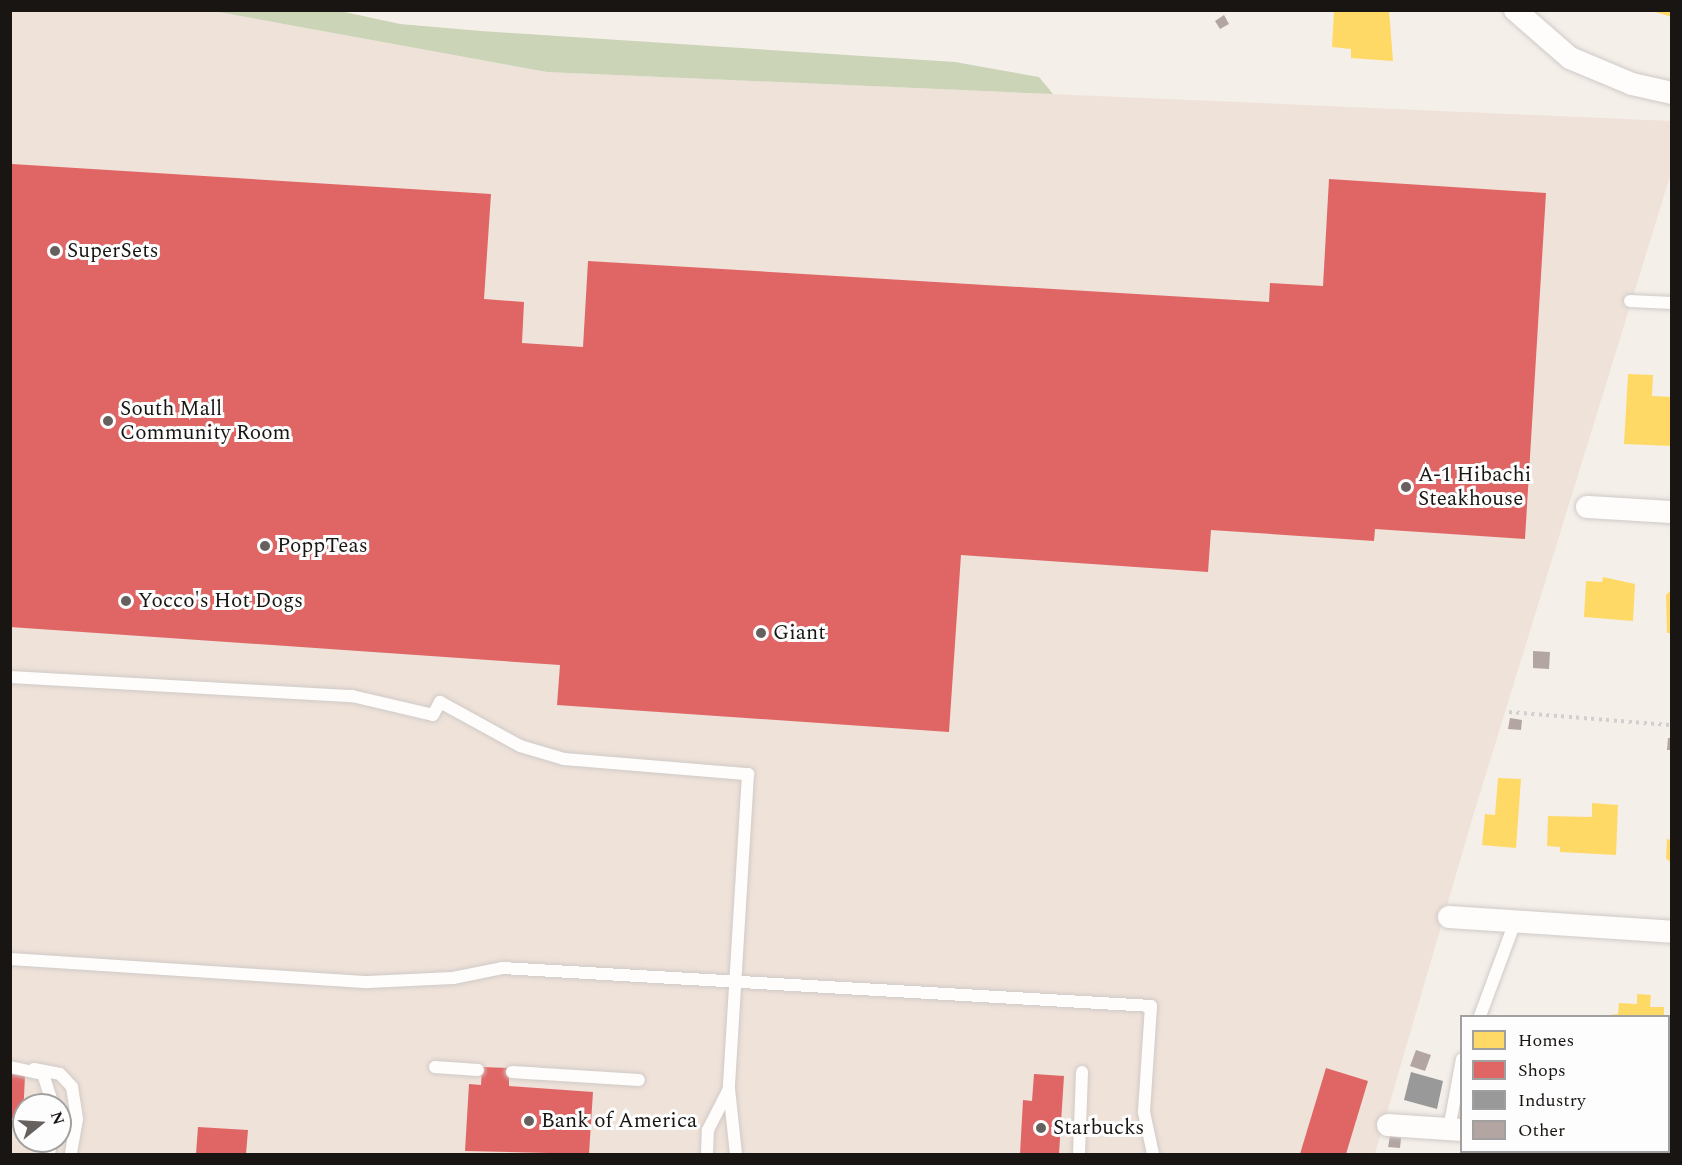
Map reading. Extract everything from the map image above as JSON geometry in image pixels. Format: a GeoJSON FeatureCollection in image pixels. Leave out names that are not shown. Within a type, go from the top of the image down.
{"type":"FeatureCollection","features":[{"type":"Feature","properties":{"kind":"street"},"geometry":{"type":"LineString","coordinates":[[1515,10],[1570,58],[1632,84],[1671,93]]}},
{"type":"Feature","properties":{"kind":"street"},"geometry":{"type":"LineString","coordinates":[[1587,507],[1671,512]]}},
{"type":"Feature","properties":{"kind":"street"},"geometry":{"type":"LineString","coordinates":[[1449,917],[1671,932]]}},
{"type":"Feature","properties":{"kind":"street"},"geometry":{"type":"LineString","coordinates":[[1388,1125],[1455,1130]]}},
{"type":"Feature","properties":{"kind":"lane"},"geometry":{"type":"LineString","coordinates":[[1630,301],[1671,303]]}},
{"type":"Feature","properties":{"kind":"lane"},"geometry":{"type":"LineString","coordinates":[[10,677],[352,696],[433,715],[440,702],[512,742],[564,759],[748,774],[729,1089],[736,1155]]}},
{"type":"Feature","properties":{"kind":"lane"},"geometry":{"type":"LineString","coordinates":[[1481,1015],[1515,922]]}},
{"type":"Feature","properties":{"kind":"lane"},"geometry":{"type":"LineString","coordinates":[[10,958],[312,980],[453,978],[495,968],[1151,1006],[1144,1112],[1153,1155]]}},
{"type":"Feature","properties":{"kind":"lane"},"geometry":{"type":"LineString","coordinates":[[10,1067],[60,1074],[72,1087],[76,1119],[71,1155]]}},
{"type":"Feature","properties":{"kind":"lane"},"geometry":{"type":"LineString","coordinates":[[435,1067],[478,1070]]}},
{"type":"Feature","properties":{"kind":"lane"},"geometry":{"type":"LineString","coordinates":[[34,1069],[47,1083],[50,1093]]}},
{"type":"Feature","properties":{"kind":"lane"},"geometry":{"type":"LineString","coordinates":[[1455,1130],[1460,1071]]}},
{"type":"Feature","properties":{"kind":"lane"},"geometry":{"type":"LineString","coordinates":[[512,1072],[639,1080]]}},
{"type":"Feature","properties":{"kind":"lane"},"geometry":{"type":"LineString","coordinates":[[1079,1155],[1082,1072]]}},
{"type":"Feature","properties":{"kind":"lane"},"geometry":{"type":"LineString","coordinates":[[707,1155],[708,1130],[729,1089]]}},
{"type":"Feature","properties":{"kind":"path"},"geometry":{"type":"LineString","coordinates":[[1509,712],[1671,725]]}},
{"type":"Feature","properties":{"kind":"shaded area"},"geometry":{"type":"Polygon","coordinates":[[[10,11],[213,11],[547,72],[1671,121],[1671,173],[1473,816],[1375,1154],[11,1154],[10,11]]]}},
{"type":"Feature","properties":{"kind":"green space"},"geometry":{"type":"Polygon","coordinates":[[[213,11],[340,11],[400,24],[481,31],[955,62],[1039,77],[1053,94],[547,72],[213,11]]]}},
{"type":"Feature","properties":{"kind":"building: Homes"},"geometry":{"type":"Polygon","coordinates":[[[1334,10],[1389,10],[1393,61],[1351,58],[1351,49],[1332,47],[1334,10]]]}},
{"type":"Feature","properties":{"kind":"building: Homes"},"geometry":{"type":"Polygon","coordinates":[[[1672,10],[1672,17],[1652,11],[1672,10]]]}},
{"type":"Feature","properties":{"kind":"building: Homes"},"geometry":{"type":"Polygon","coordinates":[[[1628,374],[1653,375],[1652,396],[1672,397],[1672,446],[1624,444],[1628,374]]]}},
{"type":"Feature","properties":{"kind":"building: Homes"},"geometry":{"type":"Polygon","coordinates":[[[1603,577],[1635,584],[1633,621],[1584,617],[1586,581],[1602,582],[1603,577]]]}},
{"type":"Feature","properties":{"kind":"building: Homes"},"geometry":{"type":"Polygon","coordinates":[[[1672,589],[1672,633],[1667,633],[1666,595],[1672,589]]]}},
{"type":"Feature","properties":{"kind":"building: Homes"},"geometry":{"type":"Polygon","coordinates":[[[1498,778],[1521,779],[1516,848],[1482,845],[1485,814],[1495,815],[1498,778]]]}},
{"type":"Feature","properties":{"kind":"building: Homes"},"geometry":{"type":"Polygon","coordinates":[[[1592,803],[1618,805],[1616,855],[1560,852],[1560,847],[1547,846],[1548,816],[1592,817],[1592,803]]]}},
{"type":"Feature","properties":{"kind":"building: Homes"},"geometry":{"type":"Polygon","coordinates":[[[1667,839],[1672,840],[1672,864],[1666,858],[1667,839]]]}},
{"type":"Feature","properties":{"kind":"building: Homes"},"geometry":{"type":"Polygon","coordinates":[[[1637,994],[1651,995],[1650,1007],[1664,1007],[1664,1015],[1609,1015],[1618,1014],[1619,1003],[1637,1004],[1637,994]]]}},
{"type":"Feature","properties":{"kind":"building: Shops"},"geometry":{"type":"Polygon","coordinates":[[[12,164],[491,194],[484,299],[524,302],[522,343],[583,347],[588,261],[1269,302],[1270,283],[1323,286],[1329,179],[1546,193],[1525,539],[1375,529],[1374,541],[1211,530],[1208,572],[961,555],[949,732],[557,705],[560,665],[10,627],[12,164]]]}},
{"type":"Feature","properties":{"kind":"building: Shops","name":"Bank of America"},"geometry":{"type":"Polygon","coordinates":[[[482,1067],[509,1068],[509,1086],[593,1092],[589,1154],[465,1151],[469,1084],[481,1085],[482,1067]]]}},
{"type":"Feature","properties":{"kind":"building: Shops"},"geometry":{"type":"Polygon","coordinates":[[[1326,1068],[1368,1081],[1346,1154],[1300,1154],[1326,1068]]]}},
{"type":"Feature","properties":{"kind":"building: Shops"},"geometry":{"type":"Polygon","coordinates":[[[10,1074],[25,1075],[24,1093],[12,1093],[12,1118],[10,1118],[10,1074]]]}},
{"type":"Feature","properties":{"kind":"building: Shops","name":"Starbucks"},"geometry":{"type":"Polygon","coordinates":[[[1034,1074],[1064,1076],[1059,1154],[1020,1154],[1023,1100],[1032,1101],[1034,1074]]]}},
{"type":"Feature","properties":{"kind":"building: Shops"},"geometry":{"type":"Polygon","coordinates":[[[198,1127],[248,1130],[246,1154],[196,1154],[198,1127]]]}},
{"type":"Feature","properties":{"kind":"building: Industry"},"geometry":{"type":"Polygon","coordinates":[[[1411,1072],[1443,1081],[1437,1109],[1404,1100],[1411,1072]]]}},
{"type":"Feature","properties":{"kind":"building: Other"},"geometry":{"type":"Polygon","coordinates":[[[1224,15],[1229,24],[1220,29],[1215,21],[1224,15]]]}},
{"type":"Feature","properties":{"kind":"building: Other"},"geometry":{"type":"Polygon","coordinates":[[[1533,651],[1550,652],[1549,669],[1533,668],[1533,651]]]}},
{"type":"Feature","properties":{"kind":"building: Other"},"geometry":{"type":"Polygon","coordinates":[[[1510,718],[1522,720],[1521,730],[1508,729],[1510,718]]]}},
{"type":"Feature","properties":{"kind":"building: Other"},"geometry":{"type":"Polygon","coordinates":[[[1668,738],[1672,738],[1672,750],[1667,750],[1668,738]]]}},
{"type":"Feature","properties":{"kind":"building: Other"},"geometry":{"type":"Polygon","coordinates":[[[1416,1050],[1431,1055],[1425,1071],[1410,1066],[1416,1050]]]}},
{"type":"Feature","properties":{"kind":"building: Other"},"geometry":{"type":"Polygon","coordinates":[[[1670,1109],[1672,1109],[1672,1130],[1670,1130],[1670,1109]]]}},
{"type":"Feature","properties":{"kind":"building: Other"},"geometry":{"type":"Polygon","coordinates":[[[1390,1136],[1401,1138],[1400,1148],[1388,1147],[1390,1136]]]}},
{"type":"Feature","properties":{"kind":"place","name":"SuperSets"},"geometry":{"type":"Point","coordinates":[55,251]}},
{"type":"Feature","properties":{"kind":"place","name":"South Mall Community Room"},"geometry":{"type":"Point","coordinates":[108,421]}},
{"type":"Feature","properties":{"kind":"place","name":"A-1 Hibachi Steakhouse"},"geometry":{"type":"Point","coordinates":[1406,487]}},
{"type":"Feature","properties":{"kind":"place","name":"PoppTeas"},"geometry":{"type":"Point","coordinates":[265,546]}},
{"type":"Feature","properties":{"kind":"place","name":"Yocco's Hot Dogs"},"geometry":{"type":"Point","coordinates":[126,601]}},
{"type":"Feature","properties":{"kind":"place","name":"Giant"},"geometry":{"type":"Point","coordinates":[761,633]}},
{"type":"Feature","properties":{"kind":"place","name":"Bank of America"},"geometry":{"type":"Point","coordinates":[529,1121]}},
{"type":"Feature","properties":{"kind":"place","name":"Starbucks"},"geometry":{"type":"Point","coordinates":[1041,1128]}}]}
